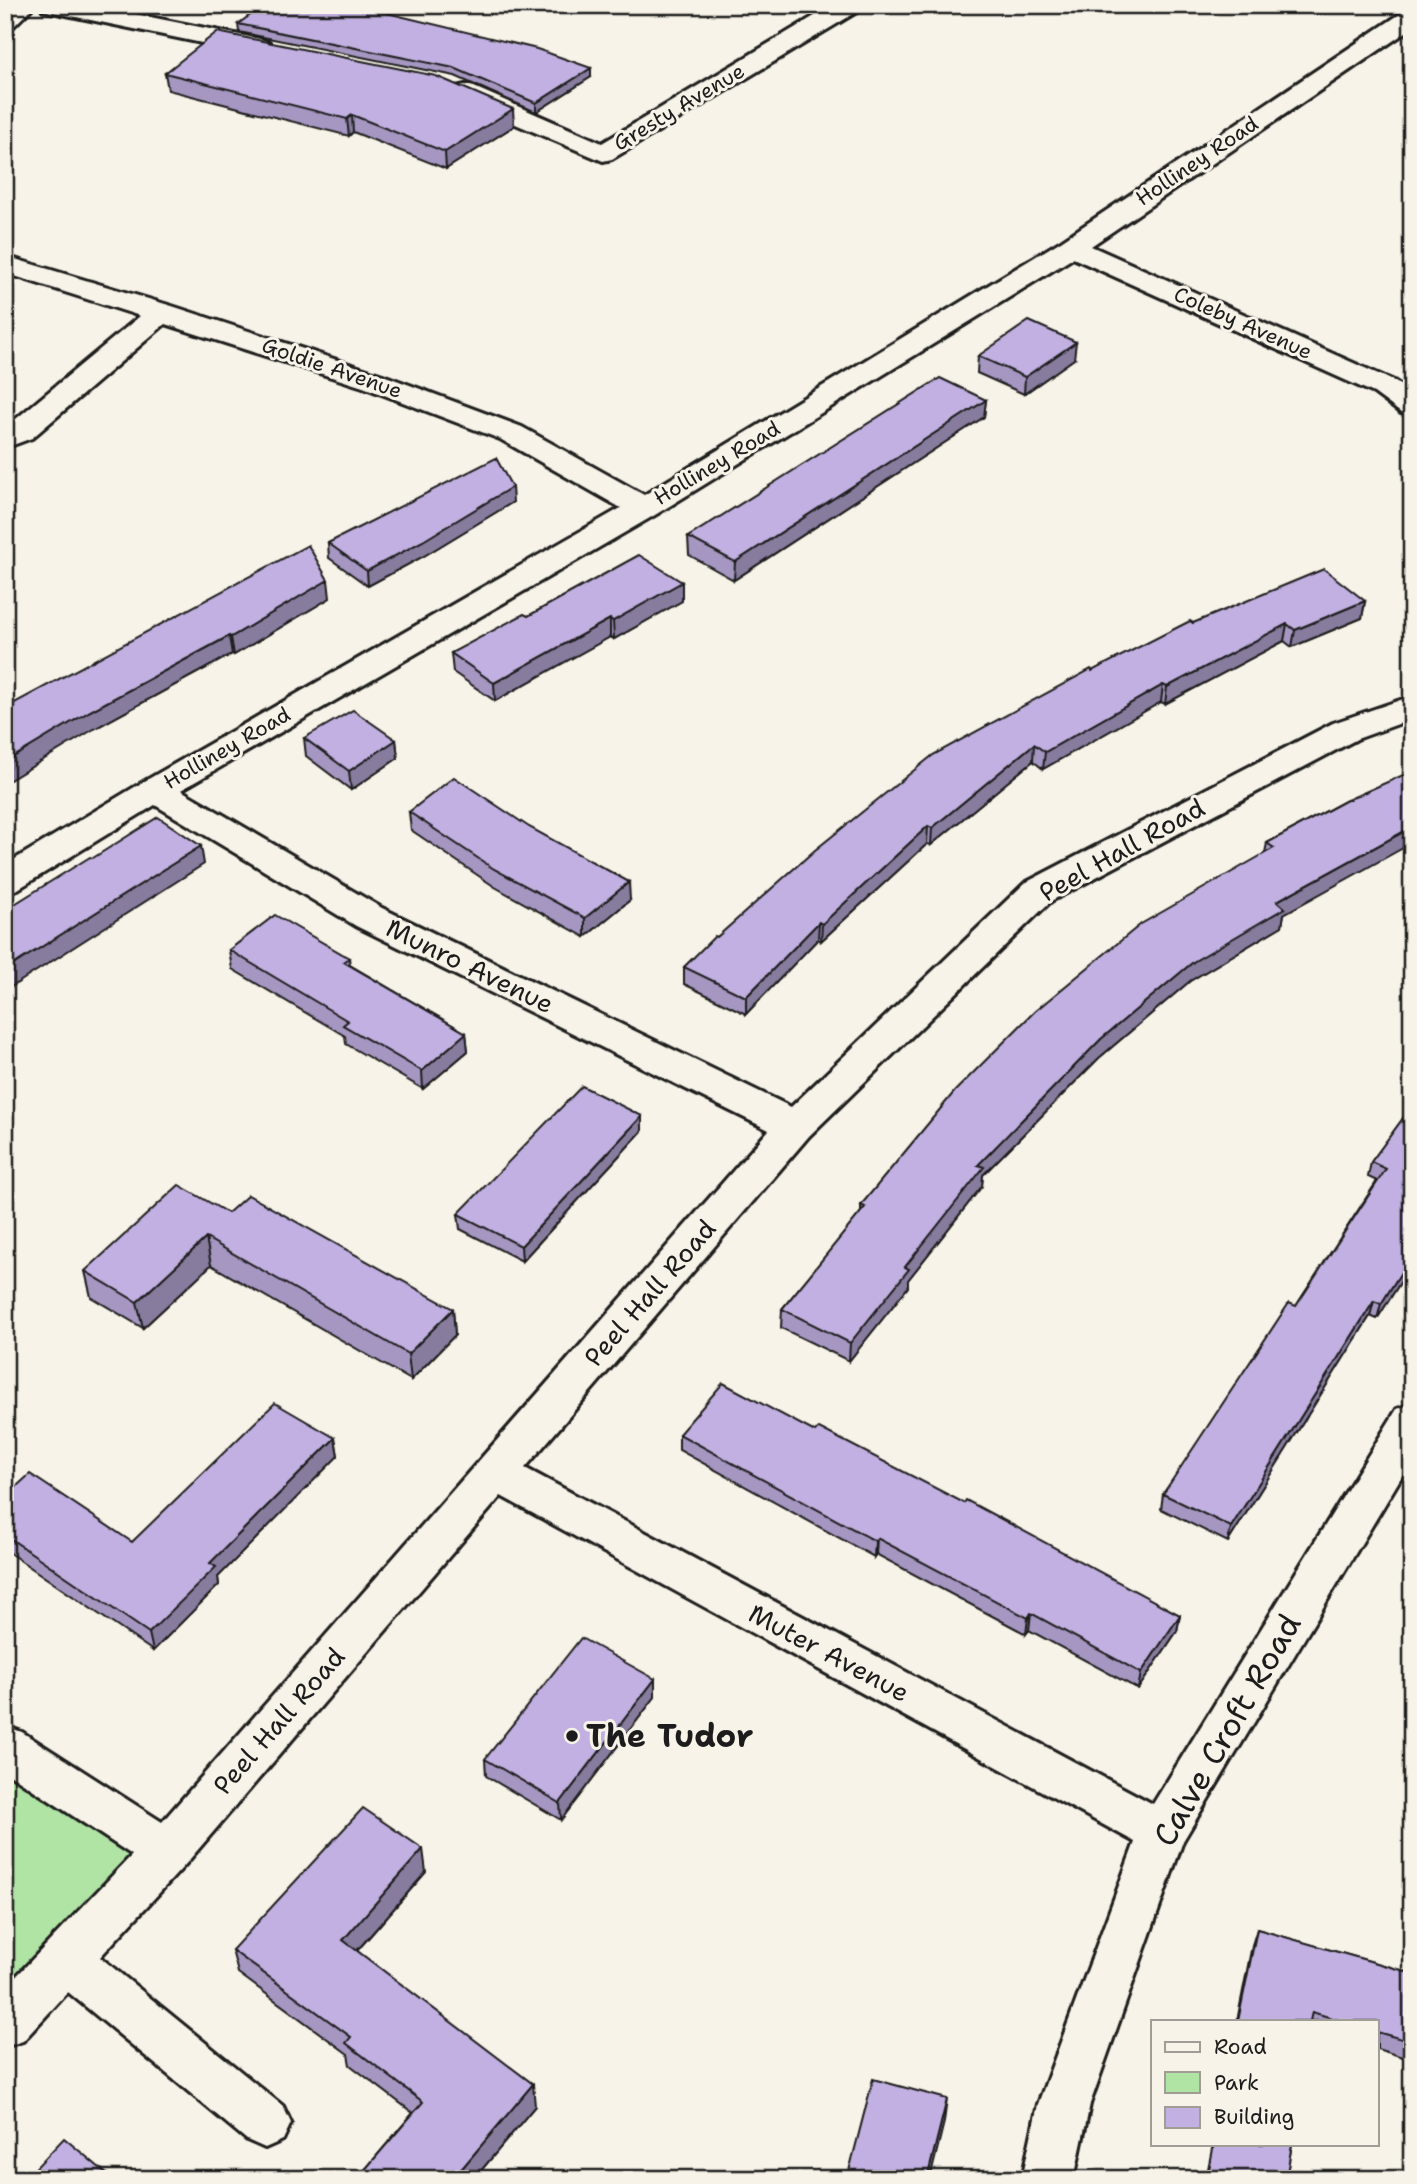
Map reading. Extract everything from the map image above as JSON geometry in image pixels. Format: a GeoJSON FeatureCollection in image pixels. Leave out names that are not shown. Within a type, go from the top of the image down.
{"type":"FeatureCollection","features":[{"type":"Feature","properties":{"kind":"street"},"geometry":{"type":"LineString","coordinates":[[5,21],[23,5]]}},
{"type":"Feature","properties":{"kind":"street"},"geometry":{"type":"LineString","coordinates":[[52,5],[282,51]]}},
{"type":"Feature","properties":{"kind":"street","name":"Gresty Avenue"},"geometry":{"type":"LineString","coordinates":[[445,84],[603,153],[852,5]]}},
{"type":"Feature","properties":{"kind":"street","name":"Holliney Road"},"geometry":{"type":"LineString","coordinates":[[5,881],[155,790],[644,508],[1071,247],[1412,17]]}},
{"type":"Feature","properties":{"kind":"street","name":"Coleby Avenue"},"geometry":{"type":"LineString","coordinates":[[1071,247],[1384,387],[1412,407]]}},
{"type":"Feature","properties":{"kind":"street","name":"Goldie Avenue"},"geometry":{"type":"LineString","coordinates":[[5,264],[373,381],[511,433],[644,508]]}},
{"type":"Feature","properties":{"kind":"street"},"geometry":{"type":"LineString","coordinates":[[5,439],[21,432],[162,312]]}},
{"type":"Feature","properties":{"kind":"street"},"geometry":{"type":"LineString","coordinates":[[1384,387],[1412,374]]}},
{"type":"Feature","properties":{"kind":"street","name":"Peel Hall Road"},"geometry":{"type":"LineString","coordinates":[[5,2024],[167,1851],[795,1126],[1038,892],[1345,731],[1412,707]]}},
{"type":"Feature","properties":{"kind":"street","name":"Munro Avenue"},"geometry":{"type":"LineString","coordinates":[[155,790],[369,916],[795,1126]]}},
{"type":"Feature","properties":{"kind":"street","name":"Calve Croft Road"},"geometry":{"type":"LineString","coordinates":[[1048,2179],[1063,2104],[1162,1833],[1412,1421]]}},
{"type":"Feature","properties":{"kind":"street","name":"Muter Avenue"},"geometry":{"type":"LineString","coordinates":[[495,1472],[1162,1833]]}},
{"type":"Feature","properties":{"kind":"street"},"geometry":{"type":"LineString","coordinates":[[5,1746],[167,1851]]}},
{"type":"Feature","properties":{"kind":"street"},"geometry":{"type":"LineString","coordinates":[[67,1960],[265,2123]]}},
{"type":"Feature","properties":{"kind":"green space"},"geometry":{"type":"Polygon","coordinates":[[[5,1746],[167,1851],[5,2019],[5,1746]]]}},
{"type":"Feature","properties":{"kind":"building"},"geometry":{"type":"Polygon","coordinates":[[[264,5],[354,5],[537,49],[591,68],[536,103],[454,68],[238,24],[264,5]]]}},
{"type":"Feature","properties":{"kind":"building"},"geometry":{"type":"Polygon","coordinates":[[[217,32],[436,76],[513,109],[445,152],[352,115],[347,119],[165,73],[217,32]]]}},
{"type":"Feature","properties":{"kind":"building"},"geometry":{"type":"Polygon","coordinates":[[[1029,321],[1076,342],[1025,377],[978,356],[1029,321]]]}},
{"type":"Feature","properties":{"kind":"building"},"geometry":{"type":"Polygon","coordinates":[[[940,378],[986,400],[735,562],[688,537],[940,378]]]}},
{"type":"Feature","properties":{"kind":"building"},"geometry":{"type":"Polygon","coordinates":[[[496,458],[512,487],[423,541],[367,571],[328,543],[496,458]]]}},
{"type":"Feature","properties":{"kind":"building"},"geometry":{"type":"Polygon","coordinates":[[[308,545],[328,580],[231,637],[90,711],[5,762],[5,708],[308,545]]]}},
{"type":"Feature","properties":{"kind":"building"},"geometry":{"type":"Polygon","coordinates":[[[639,555],[682,582],[494,683],[451,653],[524,614],[528,616],[639,555]]]}},
{"type":"Feature","properties":{"kind":"building"},"geometry":{"type":"Polygon","coordinates":[[[1324,569],[1365,601],[1295,630],[1287,624],[1167,687],[1163,685],[1045,752],[1034,744],[932,828],[928,826],[822,924],[819,922],[746,997],[684,967],[715,936],[815,850],[933,755],[1091,669],[1092,671],[1190,621],[1193,623],[1324,569]]]}},
{"type":"Feature","properties":{"kind":"building"},"geometry":{"type":"Polygon","coordinates":[[[353,710],[396,740],[349,771],[304,738],[353,710]]]}},
{"type":"Feature","properties":{"kind":"building"},"geometry":{"type":"Polygon","coordinates":[[[1412,771],[1412,827],[1277,901],[1285,908],[1193,962],[1101,1039],[978,1165],[984,1167],[905,1267],[909,1269],[850,1343],[782,1309],[865,1207],[861,1205],[955,1091],[1035,1011],[1141,924],[1274,848],[1267,843],[1345,801],[1412,771]]]}},
{"type":"Feature","properties":{"kind":"building"},"geometry":{"type":"Polygon","coordinates":[[[454,777],[529,827],[629,882],[585,918],[494,869],[409,812],[454,777]]]}},
{"type":"Feature","properties":{"kind":"building"},"geometry":{"type":"Polygon","coordinates":[[[158,817],[201,846],[5,970],[5,910],[158,817]]]}},
{"type":"Feature","properties":{"kind":"building"},"geometry":{"type":"Polygon","coordinates":[[[275,915],[349,958],[344,962],[466,1033],[422,1071],[343,1025],[348,1021],[229,950],[275,915]]]}},
{"type":"Feature","properties":{"kind":"building"},"geometry":{"type":"Polygon","coordinates":[[[582,1086],[642,1116],[521,1246],[458,1214],[582,1086]]]}},
{"type":"Feature","properties":{"kind":"building"},"geometry":{"type":"Polygon","coordinates":[[[1412,1106],[1412,1255],[1381,1304],[1374,1301],[1231,1527],[1163,1494],[1289,1303],[1296,1306],[1386,1169],[1371,1162],[1412,1106]]]}},
{"type":"Feature","properties":{"kind":"building"},"geometry":{"type":"Polygon","coordinates":[[[179,1185],[228,1213],[248,1195],[453,1309],[408,1354],[206,1238],[137,1302],[85,1271],[179,1185]]]}},
{"type":"Feature","properties":{"kind":"building"},"geometry":{"type":"Polygon","coordinates":[[[723,1383],[815,1432],[819,1428],[964,1503],[966,1500],[1180,1615],[1141,1673],[1031,1613],[1028,1618],[877,1538],[875,1541],[679,1434],[723,1383]]]}},
{"type":"Feature","properties":{"kind":"building"},"geometry":{"type":"Polygon","coordinates":[[[275,1403],[335,1438],[210,1563],[216,1567],[149,1633],[5,1535],[5,1497],[30,1474],[132,1542],[275,1403]]]}},
{"type":"Feature","properties":{"kind":"building","name":"The Tudor"},"geometry":{"type":"Polygon","coordinates":[[[581,1638],[655,1679],[560,1803],[485,1759],[581,1638]]]}},
{"type":"Feature","properties":{"kind":"building"},"geometry":{"type":"Polygon","coordinates":[[[363,1808],[423,1849],[343,1940],[533,2084],[453,2179],[357,2179],[423,2102],[346,2043],[351,2037],[232,1950],[363,1808]]]}},
{"type":"Feature","properties":{"kind":"building"},"geometry":{"type":"Polygon","coordinates":[[[1257,1929],[1412,1973],[1412,2042],[1378,2032],[1378,2020],[1339,2020],[1312,2012],[1310,2020],[1238,2020],[1257,1929]]]}},
{"type":"Feature","properties":{"kind":"building"},"geometry":{"type":"Polygon","coordinates":[[[873,2079],[947,2099],[927,2179],[847,2179],[873,2079]]]}},
{"type":"Feature","properties":{"kind":"building"},"geometry":{"type":"Polygon","coordinates":[[[64,2138],[113,2179],[25,2179],[64,2138]]]}},
{"type":"Feature","properties":{"kind":"building"},"geometry":{"type":"Polygon","coordinates":[[[1214,2146],[1292,2146],[1286,2179],[1207,2179],[1214,2146]]]}},
{"type":"Feature","properties":{"kind":"place","name":"The Tudor"},"geometry":{"type":"Point","coordinates":[572,1736]}}]}
